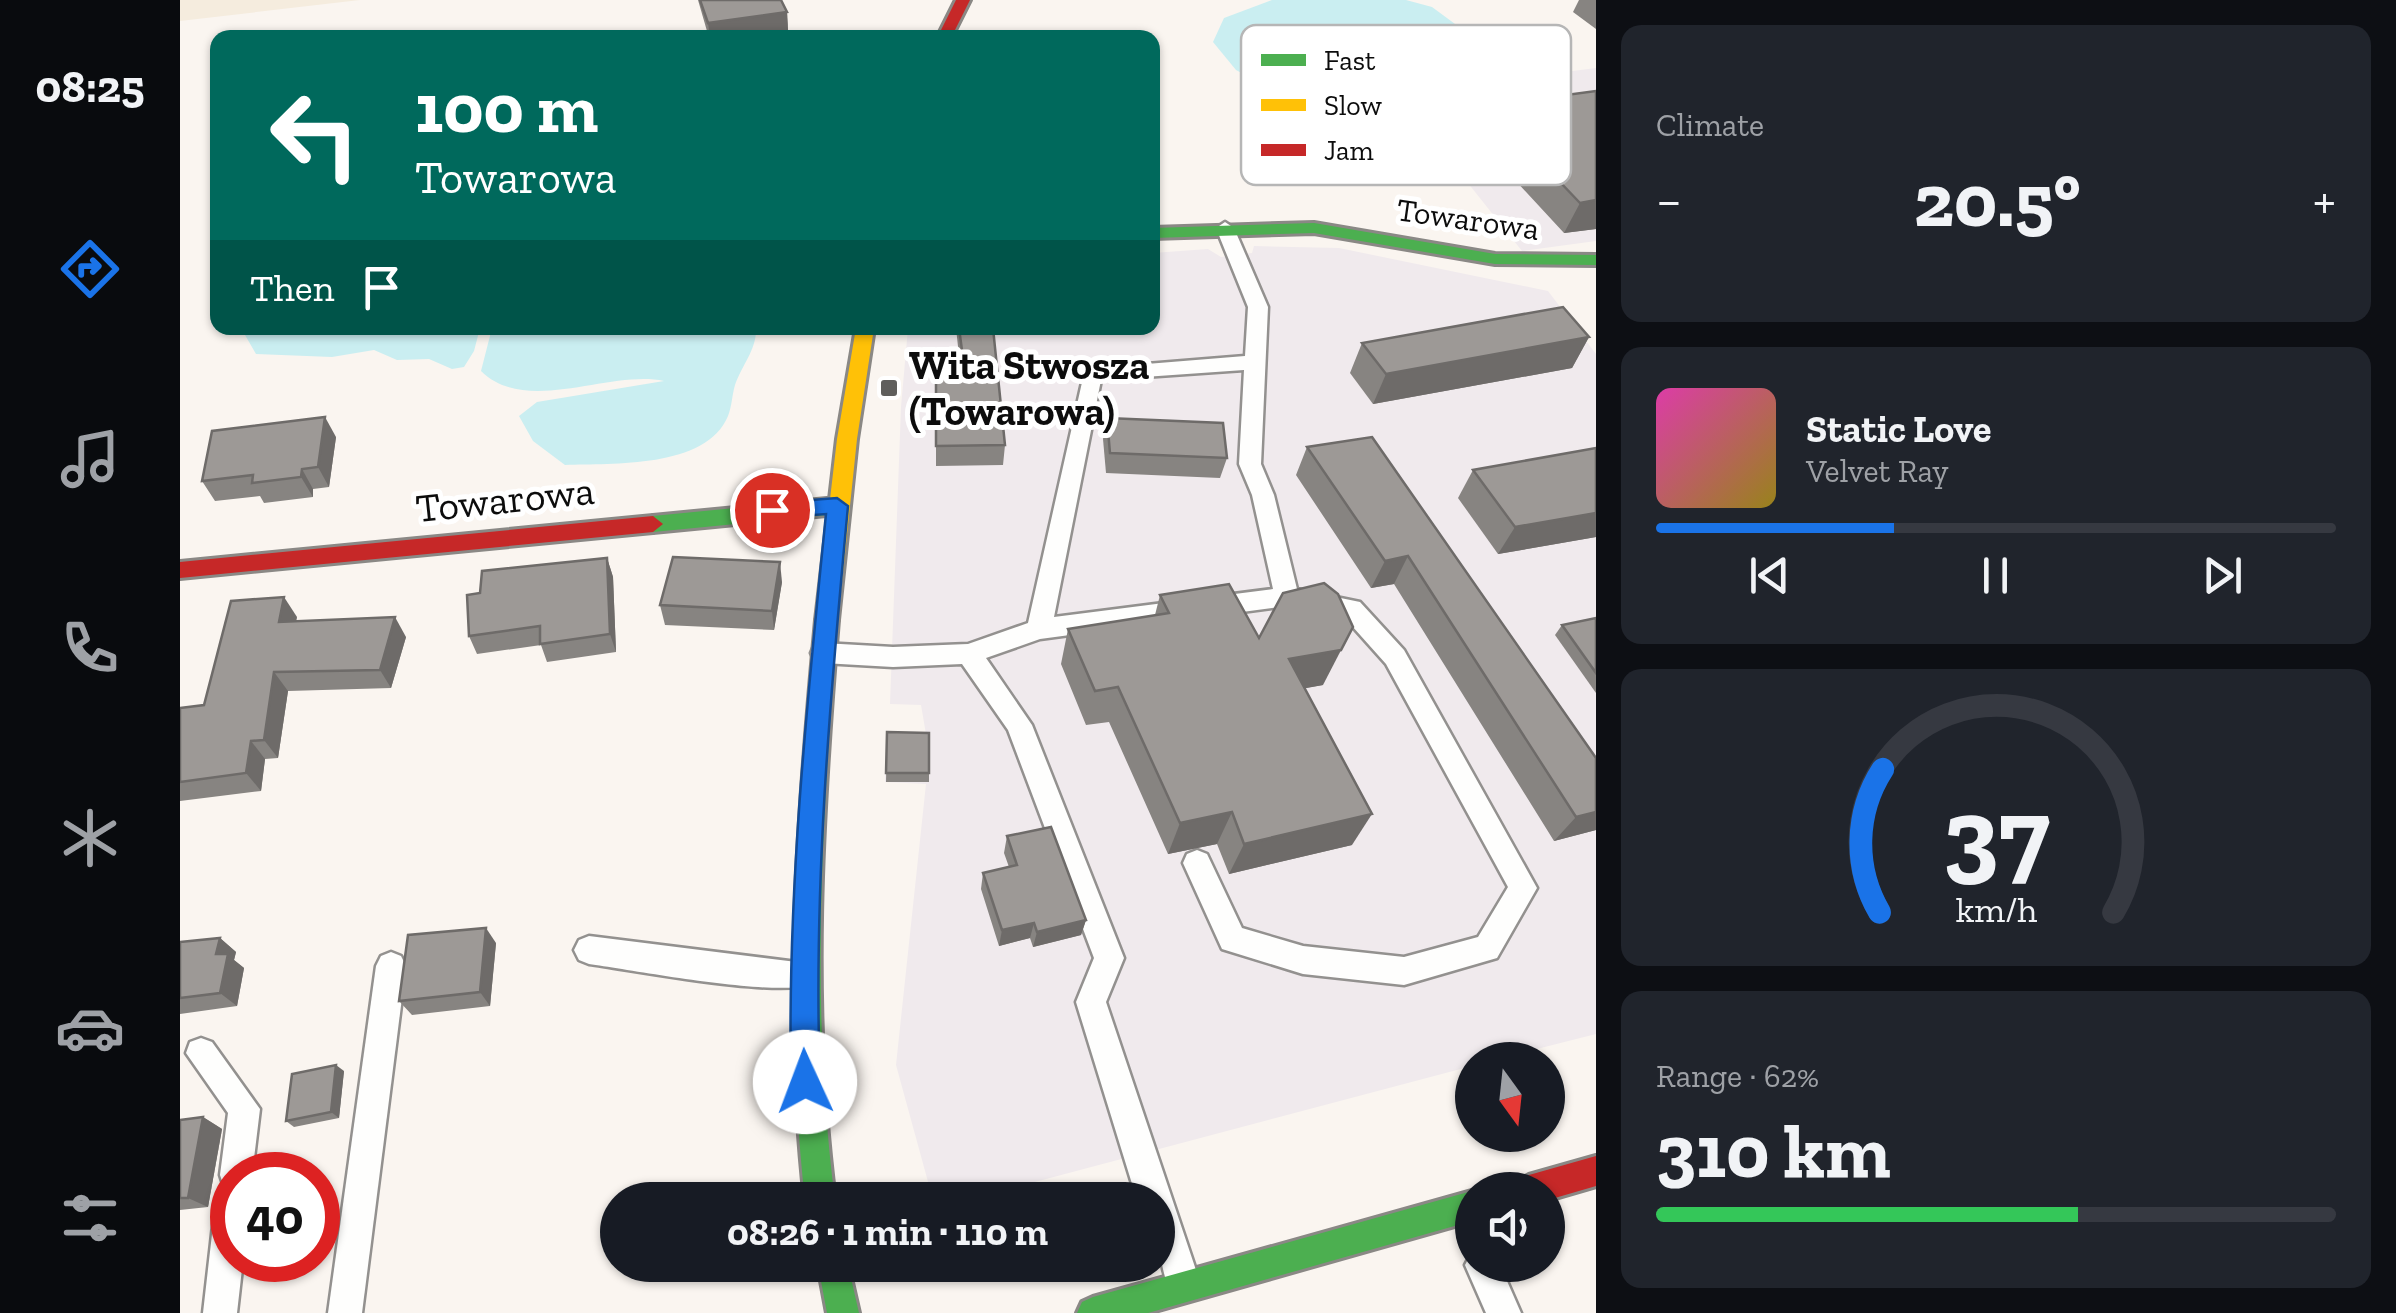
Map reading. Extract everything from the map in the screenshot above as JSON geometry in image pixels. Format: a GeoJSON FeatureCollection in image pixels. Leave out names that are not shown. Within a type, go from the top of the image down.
{"type":"FeatureCollection","features":[{"type":"Feature","properties":{"kind":"street"},"geometry":{"type":"LineString","coordinates":[[948,30],[963,0]]}},
{"type":"Feature","properties":{"kind":"street","name":"Towarowa"},"geometry":{"type":"LineString","coordinates":[[1160,232],[1225,228],[1339,230],[1504,262],[1596,260]]}},
{"type":"Feature","properties":{"kind":"street"},"geometry":{"type":"LineString","coordinates":[[818,1182],[805,1082],[802,974],[837,506],[864,335]]}},
{"type":"Feature","properties":{"kind":"street","name":"Towarowa"},"geometry":{"type":"LineString","coordinates":[[180,570],[837,506]]}},
{"type":"Feature","properties":{"kind":"street"},"geometry":{"type":"LineString","coordinates":[[1565,1180],[1596,1171]]}},
{"type":"Feature","properties":{"kind":"street"},"geometry":{"type":"LineString","coordinates":[[1093,1313],[1455,1211]]}},
{"type":"Feature","properties":{"kind":"street"},"geometry":{"type":"LineString","coordinates":[[837,1282],[843,1313]]}},
{"type":"Feature","properties":{"kind":"lane"},"geometry":{"type":"LineString","coordinates":[[1225,228],[1258,307],[1250,464],[1264,495],[1287,597]]}},
{"type":"Feature","properties":{"kind":"lane"},"geometry":{"type":"LineString","coordinates":[[1039,629],[1092,374],[1254,362]]}},
{"type":"Feature","properties":{"kind":"lane"},"geometry":{"type":"LineString","coordinates":[[823,653],[893,657],[969,654],[1039,629],[1287,597],[1351,609],[1395,656],[1523,888],[1487,948],[1404,972],[1303,960],[1232,938],[1197,863]]}},
{"type":"Feature","properties":{"kind":"lane"},"geometry":{"type":"LineString","coordinates":[[969,654],[1019,725],[1108,958],[1091,1002],[1148,1182]]}},
{"type":"Feature","properties":{"kind":"lane"},"geometry":{"type":"LineString","coordinates":[[589,950],[762,973],[802,974]]}},
{"type":"Feature","properties":{"kind":"lane"},"geometry":{"type":"LineString","coordinates":[[345,1313],[391,966]]}},
{"type":"Feature","properties":{"kind":"lane"},"geometry":{"type":"LineString","coordinates":[[201,1053],[244,1109],[239,1152]]}},
{"type":"Feature","properties":{"kind":"lane"},"geometry":{"type":"LineString","coordinates":[[1175,1259],[1185,1288]]}},
{"type":"Feature","properties":{"kind":"lane"},"geometry":{"type":"LineString","coordinates":[[220,1313],[224,1282]]}},
{"type":"Feature","properties":{"kind":"lane"},"geometry":{"type":"LineString","coordinates":[[1490,1282],[1504,1313]]}},
{"type":"Feature","properties":{"kind":"shaded area"},"geometry":{"type":"Polygon","coordinates":[[[180,0],[360,0],[180,21],[180,0]]]}},
{"type":"Feature","properties":{"kind":"shaded area"},"geometry":{"type":"Polygon","coordinates":[[[1596,68],[1596,241],[1522,251],[1470,185],[1571,185],[1571,71],[1596,68]]]}},
{"type":"Feature","properties":{"kind":"shaded area"},"geometry":{"type":"Polygon","coordinates":[[[1254,246],[1339,248],[1548,291],[1596,354],[1596,1034],[1565,1042],[1455,1042],[1455,1071],[1035,1182],[928,1182],[896,1065],[926,784],[885,782],[886,741],[927,740],[921,705],[890,704],[907,335],[1160,335],[1160,252],[1208,249],[1221,257],[1252,253],[1254,246]]]}},
{"type":"Feature","properties":{"kind":"water"},"geometry":{"type":"Polygon","coordinates":[[[1272,0],[1406,0],[1432,7],[1456,25],[1241,25],[1241,73],[1213,42],[1224,18],[1272,0]]]}},
{"type":"Feature","properties":{"kind":"water"},"geometry":{"type":"Polygon","coordinates":[[[245,335],[478,335],[464,367],[452,369],[429,359],[397,360],[374,350],[332,357],[256,354],[245,335]]]}},
{"type":"Feature","properties":{"kind":"water"},"geometry":{"type":"Polygon","coordinates":[[[490,335],[755,335],[735,385],[728,416],[717,433],[700,446],[656,460],[565,465],[533,441],[519,416],[537,402],[664,381],[643,379],[545,391],[521,390],[500,384],[481,371],[490,335]]]}},
{"type":"Feature","properties":{"kind":"building"},"geometry":{"type":"Polygon","coordinates":[[[700,0],[781,0],[787,12],[708,23],[700,0]]]}},
{"type":"Feature","properties":{"kind":"building"},"geometry":{"type":"Polygon","coordinates":[[[1596,91],[1596,200],[1580,203],[1563,185],[1571,185],[1571,94],[1596,91]]]}},
{"type":"Feature","properties":{"kind":"building"},"geometry":{"type":"Polygon","coordinates":[[[1563,307],[1589,337],[1386,374],[1362,343],[1563,307]]]}},
{"type":"Feature","properties":{"kind":"building"},"geometry":{"type":"Polygon","coordinates":[[[960,335],[994,335],[1005,445],[936,446],[936,366],[964,365],[960,335]]]}},
{"type":"Feature","properties":{"kind":"building"},"geometry":{"type":"Polygon","coordinates":[[[325,417],[318,467],[302,469],[301,477],[252,483],[253,475],[202,481],[212,431],[325,417]]]}},
{"type":"Feature","properties":{"kind":"building"},"geometry":{"type":"Polygon","coordinates":[[[1107,418],[1223,423],[1227,458],[1110,453],[1107,418]]]}},
{"type":"Feature","properties":{"kind":"building"},"geometry":{"type":"Polygon","coordinates":[[[1372,437],[1596,758],[1596,812],[1576,817],[1408,556],[1385,561],[1307,447],[1372,437]]]}},
{"type":"Feature","properties":{"kind":"building"},"geometry":{"type":"Polygon","coordinates":[[[1596,448],[1596,513],[1515,527],[1473,470],[1596,448]]]}},
{"type":"Feature","properties":{"kind":"building"},"geometry":{"type":"Polygon","coordinates":[[[673,557],[780,562],[772,611],[660,605],[673,557]]]}},
{"type":"Feature","properties":{"kind":"building"},"geometry":{"type":"Polygon","coordinates":[[[607,558],[610,634],[540,644],[540,626],[469,636],[467,595],[480,593],[482,571],[607,558]]]}},
{"type":"Feature","properties":{"kind":"building"},"geometry":{"type":"Polygon","coordinates":[[[1324,583],[1338,594],[1353,627],[1341,650],[1289,659],[1372,814],[1244,844],[1232,812],[1180,823],[1118,687],[1095,691],[1068,629],[1169,613],[1160,595],[1229,584],[1259,638],[1283,593],[1324,583]]]}},
{"type":"Feature","properties":{"kind":"building"},"geometry":{"type":"Polygon","coordinates":[[[284,597],[279,622],[395,617],[380,670],[274,672],[264,740],[251,741],[246,773],[180,782],[180,708],[204,705],[231,601],[284,597]]]}},
{"type":"Feature","properties":{"kind":"building"},"geometry":{"type":"Polygon","coordinates":[[[1596,618],[1596,673],[1562,625],[1596,618]]]}},
{"type":"Feature","properties":{"kind":"building"},"geometry":{"type":"Polygon","coordinates":[[[887,732],[929,733],[929,773],[886,773],[887,732]]]}},
{"type":"Feature","properties":{"kind":"building"},"geometry":{"type":"Polygon","coordinates":[[[1051,827],[1086,920],[1037,932],[1034,923],[1002,930],[983,873],[1017,865],[1007,836],[1051,827]]]}},
{"type":"Feature","properties":{"kind":"building"},"geometry":{"type":"Polygon","coordinates":[[[486,928],[480,992],[399,1001],[408,935],[486,928]]]}},
{"type":"Feature","properties":{"kind":"building"},"geometry":{"type":"Polygon","coordinates":[[[220,938],[216,954],[228,954],[220,993],[180,998],[180,942],[220,938]]]}},
{"type":"Feature","properties":{"kind":"building"},"geometry":{"type":"Polygon","coordinates":[[[336,1065],[331,1112],[286,1121],[292,1074],[336,1065]]]}},
{"type":"Feature","properties":{"kind":"building"},"geometry":{"type":"Polygon","coordinates":[[[203,1117],[188,1198],[180,1198],[180,1120],[203,1117]]]}},
{"type":"Feature","properties":{"kind":"traffic: fast"},"geometry":{"type":"LineString","coordinates":[[1160,233],[1314,228],[1495,259],[1596,260]]}},
{"type":"Feature","properties":{"kind":"traffic: fast"},"geometry":{"type":"LineString","coordinates":[[653,524],[837,506]]}},
{"type":"Feature","properties":{"kind":"traffic: fast"},"geometry":{"type":"LineString","coordinates":[[818,1182],[806,1056],[806,910],[827,620]]}},
{"type":"Feature","properties":{"kind":"traffic: fast"},"geometry":{"type":"LineString","coordinates":[[1093,1313],[1455,1211]]}},
{"type":"Feature","properties":{"kind":"traffic: fast"},"geometry":{"type":"LineString","coordinates":[[837,1282],[843,1313]]}},
{"type":"Feature","properties":{"kind":"traffic: slow"},"geometry":{"type":"LineString","coordinates":[[827,620],[847,439],[864,335]]}},
{"type":"Feature","properties":{"kind":"traffic: jam"},"geometry":{"type":"LineString","coordinates":[[948,30],[963,0]]}},
{"type":"Feature","properties":{"kind":"traffic: jam"},"geometry":{"type":"LineString","coordinates":[[180,570],[653,524]]}},
{"type":"Feature","properties":{"kind":"traffic: jam"},"geometry":{"type":"LineString","coordinates":[[1565,1180],[1596,1171]]}},
{"type":"Feature","properties":{"kind":"place","name":"Wita Stwosza (Towarowa)"},"geometry":{"type":"Point","coordinates":[889,388]}},
{"type":"Feature","properties":{"kind":"route"},"geometry":{"type":"LineString","coordinates":[[772,510],[837,506],[802,974],[805,1082]]}}]}
